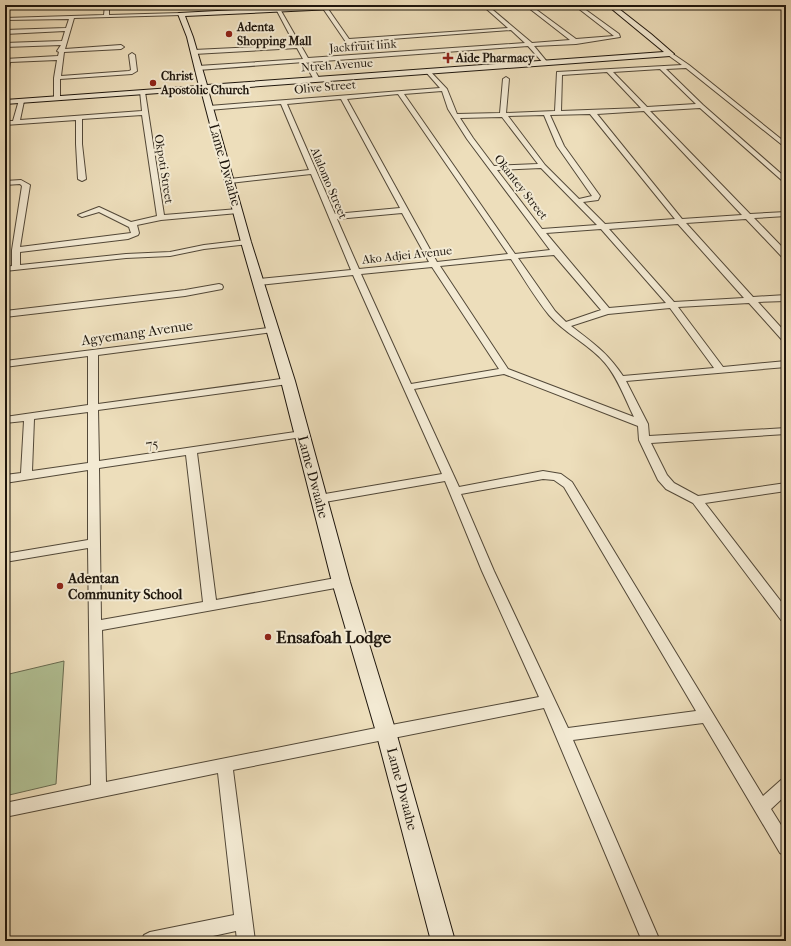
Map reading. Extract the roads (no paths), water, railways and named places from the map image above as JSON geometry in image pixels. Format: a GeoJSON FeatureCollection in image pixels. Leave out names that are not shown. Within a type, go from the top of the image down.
{"type":"FeatureCollection","features":[{"type":"Feature","properties":{"kind":"street"},"geometry":{"type":"LineString","coordinates":[[5,6],[57,5]]}},
{"type":"Feature","properties":{"kind":"street"},"geometry":{"type":"LineString","coordinates":[[58,18],[61,5]]}},
{"type":"Feature","properties":{"kind":"street"},"geometry":{"type":"LineString","coordinates":[[106,17],[107,5]]}},
{"type":"Feature","properties":{"kind":"street"},"geometry":{"type":"LineString","coordinates":[[5,19],[106,17],[375,5]]}},
{"type":"Feature","properties":{"kind":"street"},"geometry":{"type":"LineString","coordinates":[[484,5],[544,58],[545,63]]}},
{"type":"Feature","properties":{"kind":"street"},"geometry":{"type":"LineString","coordinates":[[527,5],[576,42]]}},
{"type":"Feature","properties":{"kind":"street","name":"Jackfruit link"},"geometry":{"type":"LineString","coordinates":[[198,68],[576,42],[618,37],[576,5]]}},
{"type":"Feature","properties":{"kind":"street"},"geometry":{"type":"LineString","coordinates":[[610,5],[786,146]]}},
{"type":"Feature","properties":{"kind":"street"},"geometry":{"type":"LineString","coordinates":[[324,7],[357,56]]}},
{"type":"Feature","properties":{"kind":"street"},"geometry":{"type":"LineString","coordinates":[[278,9],[297,46],[316,78]]}},
{"type":"Feature","properties":{"kind":"street","name":"Lame Dwaahe"},"geometry":{"type":"LineString","coordinates":[[182,14],[194,52],[246,242],[260,282],[288,381],[319,499],[386,732],[443,941]]}},
{"type":"Feature","properties":{"kind":"street"},"geometry":{"type":"LineString","coordinates":[[57,98],[57,78],[60,51],[72,18]]}},
{"type":"Feature","properties":{"kind":"street"},"geometry":{"type":"LineString","coordinates":[[5,32],[68,29]]}},
{"type":"Feature","properties":{"kind":"street"},"geometry":{"type":"LineString","coordinates":[[348,41],[511,29]]}},
{"type":"Feature","properties":{"kind":"street"},"geometry":{"type":"LineString","coordinates":[[5,45],[63,43]]}},
{"type":"Feature","properties":{"kind":"street"},"geometry":{"type":"LineString","coordinates":[[194,52],[297,46]]}},
{"type":"Feature","properties":{"kind":"street"},"geometry":{"type":"LineString","coordinates":[[60,51],[121,47]]}},
{"type":"Feature","properties":{"kind":"street"},"geometry":{"type":"LineString","coordinates":[[57,78],[130,73],[134,71],[132,54]]}},
{"type":"Feature","properties":{"kind":"street","name":"Ntreh Avenue"},"geometry":{"type":"LineString","coordinates":[[5,102],[316,78],[670,54]]}},
{"type":"Feature","properties":{"kind":"street"},"geometry":{"type":"LineString","coordinates":[[5,76],[7,61],[59,58]]}},
{"type":"Feature","properties":{"kind":"street"},"geometry":{"type":"LineString","coordinates":[[558,113],[559,73],[688,66]]}},
{"type":"Feature","properties":{"kind":"street"},"geometry":{"type":"LineString","coordinates":[[661,67],[701,106],[786,182]]}},
{"type":"Feature","properties":{"kind":"street"},"geometry":{"type":"LineString","coordinates":[[608,70],[647,109],[786,256]]}},
{"type":"Feature","properties":{"kind":"street","name":"Okantey Street"},"geometry":{"type":"LineString","coordinates":[[428,71],[444,89],[451,109],[457,116],[470,140],[542,231],[556,252],[607,312]]}},
{"type":"Feature","properties":{"kind":"street"},"geometry":{"type":"LineString","coordinates":[[506,79],[503,114],[543,166],[602,226],[672,305],[721,370]]}},
{"type":"Feature","properties":{"kind":"street","name":"Olive Street"},"geometry":{"type":"LineString","coordinates":[[209,108],[444,89]]}},
{"type":"Feature","properties":{"kind":"street","name":"Okpoti Street"},"geometry":{"type":"LineString","coordinates":[[142,92],[160,218],[238,210]]}},
{"type":"Feature","properties":{"kind":"street"},"geometry":{"type":"LineString","coordinates":[[400,92],[552,313],[564,326],[599,352],[609,362],[620,379],[643,424],[644,440],[662,477],[670,486],[697,500],[786,618]]}},
{"type":"Feature","properties":{"kind":"street"},"geometry":{"type":"LineString","coordinates":[[343,97],[434,264],[504,371]]}},
{"type":"Feature","properties":{"kind":"street"},"geometry":{"type":"LineString","coordinates":[[16,122],[21,101]]}},
{"type":"Feature","properties":{"kind":"street","name":"Alalomo Street"},"geometry":{"type":"LineString","coordinates":[[283,102],[356,272],[433,440],[488,571],[564,735],[651,941]]}},
{"type":"Feature","properties":{"kind":"street"},"geometry":{"type":"LineString","coordinates":[[457,116],[592,112],[701,106]]}},
{"type":"Feature","properties":{"kind":"street"},"geometry":{"type":"LineString","coordinates":[[592,112],[680,221],[750,301],[786,339]]}},
{"type":"Feature","properties":{"kind":"street"},"geometry":{"type":"LineString","coordinates":[[5,123],[144,113]]}},
{"type":"Feature","properties":{"kind":"street"},"geometry":{"type":"LineString","coordinates":[[546,113],[550,129],[557,142],[596,196],[595,198],[578,201]]}},
{"type":"Feature","properties":{"kind":"street"},"geometry":{"type":"LineString","coordinates":[[79,118],[79,144],[82,179]]}},
{"type":"Feature","properties":{"kind":"street"},"geometry":{"type":"LineString","coordinates":[[772,134],[784,132]]}},
{"type":"Feature","properties":{"kind":"street"},"geometry":{"type":"LineString","coordinates":[[492,168],[543,166]]}},
{"type":"Feature","properties":{"kind":"street"},"geometry":{"type":"LineString","coordinates":[[230,181],[313,172]]}},
{"type":"Feature","properties":{"kind":"street"},"geometry":{"type":"LineString","coordinates":[[5,183],[21,182],[26,185],[16,250],[16,268]]}},
{"type":"Feature","properties":{"kind":"street"},"geometry":{"type":"LineString","coordinates":[[16,250],[128,237],[134,235],[135,233],[132,226],[99,209],[82,215]]}},
{"type":"Feature","properties":{"kind":"street"},"geometry":{"type":"LineString","coordinates":[[332,217],[405,210]]}},
{"type":"Feature","properties":{"kind":"street"},"geometry":{"type":"LineString","coordinates":[[542,231],[786,214]]}},
{"type":"Feature","properties":{"kind":"street"},"geometry":{"type":"LineString","coordinates":[[132,226],[134,223],[160,218]]}},
{"type":"Feature","properties":{"kind":"street"},"geometry":{"type":"LineString","coordinates":[[5,269],[126,256],[182,252],[204,247],[246,242]]}},
{"type":"Feature","properties":{"kind":"street","name":"Ako Adjei Avenue"},"geometry":{"type":"LineString","coordinates":[[260,282],[556,252]]}},
{"type":"Feature","properties":{"kind":"street"},"geometry":{"type":"LineString","coordinates":[[5,314],[185,293],[219,287]]}},
{"type":"Feature","properties":{"kind":"street"},"geometry":{"type":"LineString","coordinates":[[564,326],[607,312],[672,305],[786,298]]}},
{"type":"Feature","properties":{"kind":"street","name":"Agyemang Avenue"},"geometry":{"type":"LineString","coordinates":[[5,364],[273,329]]}},
{"type":"Feature","properties":{"kind":"street"},"geometry":{"type":"LineString","coordinates":[[93,353],[99,790]]}},
{"type":"Feature","properties":{"kind":"street"},"geometry":{"type":"LineString","coordinates":[[620,379],[786,364]]}},
{"type":"Feature","properties":{"kind":"street"},"geometry":{"type":"LineString","coordinates":[[408,387],[504,371],[643,424]]}},
{"type":"Feature","properties":{"kind":"street"},"geometry":{"type":"LineString","coordinates":[[5,420],[288,381]]}},
{"type":"Feature","properties":{"kind":"street"},"geometry":{"type":"LineString","coordinates":[[26,476],[29,416]]}},
{"type":"Feature","properties":{"kind":"street"},"geometry":{"type":"LineString","coordinates":[[644,440],[786,431]]}},
{"type":"Feature","properties":{"kind":"street","name":"75"},"geometry":{"type":"LineString","coordinates":[[5,479],[302,434]]}},
{"type":"Feature","properties":{"kind":"street"},"geometry":{"type":"LineString","coordinates":[[191,452],[210,606]]}},
{"type":"Feature","properties":{"kind":"street"},"geometry":{"type":"LineString","coordinates":[[454,492],[543,475],[557,477],[568,485],[786,848]]}},
{"type":"Feature","properties":{"kind":"street"},"geometry":{"type":"LineString","coordinates":[[319,499],[448,477]]}},
{"type":"Feature","properties":{"kind":"street"},"geometry":{"type":"LineString","coordinates":[[697,500],[786,487]]}},
{"type":"Feature","properties":{"kind":"street"},"geometry":{"type":"LineString","coordinates":[[5,558],[95,543]]}},
{"type":"Feature","properties":{"kind":"street"},"geometry":{"type":"LineString","coordinates":[[96,626],[342,582]]}},
{"type":"Feature","properties":{"kind":"street"},"geometry":{"type":"LineString","coordinates":[[5,810],[386,732],[549,701]]}},
{"type":"Feature","properties":{"kind":"street"},"geometry":{"type":"LineString","coordinates":[[564,735],[707,716]]}},
{"type":"Feature","properties":{"kind":"street"},"geometry":{"type":"LineString","coordinates":[[225,765],[246,941]]}},
{"type":"Feature","properties":{"kind":"street"},"geometry":{"type":"LineString","coordinates":[[762,807],[786,785]]}},
{"type":"Feature","properties":{"kind":"street"},"geometry":{"type":"LineString","coordinates":[[150,941],[244,921]]}},
{"type":"Feature","properties":{"kind":"place","name":"Adenta Shopping Mall"},"geometry":{"type":"Point","coordinates":[229,34]}},
{"type":"Feature","properties":{"kind":"place","name":"Aide Pharmacy"},"geometry":{"type":"Point","coordinates":[448,58]}},
{"type":"Feature","properties":{"kind":"place","name":"Christ Apostolic Church"},"geometry":{"type":"Point","coordinates":[153,83]}},
{"type":"Feature","properties":{"kind":"place","name":"Adentan Community School"},"geometry":{"type":"Point","coordinates":[60,586]}},
{"type":"Feature","properties":{"kind":"place","name":"Ensafoah Lodge"},"geometry":{"type":"Point","coordinates":[268,637]}}]}
